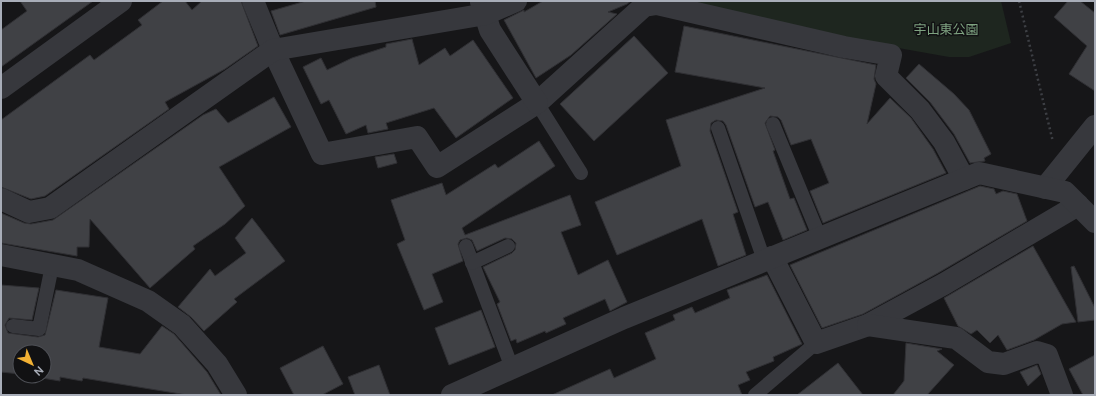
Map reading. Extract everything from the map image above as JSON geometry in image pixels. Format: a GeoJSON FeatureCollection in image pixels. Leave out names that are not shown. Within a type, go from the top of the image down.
{"type":"FeatureCollection","features":[{"type":"Feature","properties":{"kind":"street"},"geometry":{"type":"LineString","coordinates":[[1,88],[121,1]]}},
{"type":"Feature","properties":{"kind":"street"},"geometry":{"type":"LineString","coordinates":[[253,1],[273,50],[322,154],[417,137],[437,168],[537,103],[644,6],[664,3],[844,47],[891,54],[886,76],[920,110],[944,142],[964,179]]}},
{"type":"Feature","properties":{"kind":"street"},"geometry":{"type":"LineString","coordinates":[[1,199],[29,212],[50,208],[273,50],[516,1]]}},
{"type":"Feature","properties":{"kind":"street"},"geometry":{"type":"LineString","coordinates":[[483,8],[490,30],[537,103]]}},
{"type":"Feature","properties":{"kind":"street"},"geometry":{"type":"LineString","coordinates":[[1045,188],[1095,126]]}},
{"type":"Feature","properties":{"kind":"street"},"geometry":{"type":"LineString","coordinates":[[452,395],[624,318],[979,173],[1065,192],[1095,222]]}},
{"type":"Feature","properties":{"kind":"street"},"geometry":{"type":"LineString","coordinates":[[768,259],[816,343],[868,325],[944,284],[1078,205]]}},
{"type":"Feature","properties":{"kind":"street"},"geometry":{"type":"LineString","coordinates":[[1,255],[78,270],[148,301],[182,325],[217,364],[236,395]]}},
{"type":"Feature","properties":{"kind":"street"},"geometry":{"type":"LineString","coordinates":[[868,325],[956,338],[988,362],[1004,364],[1038,352],[1047,355],[1062,395]]}},
{"type":"Feature","properties":{"kind":"lane"},"geometry":{"type":"LineString","coordinates":[[537,103],[581,173]]}},
{"type":"Feature","properties":{"kind":"lane"},"geometry":{"type":"LineString","coordinates":[[773,124],[820,238]]}},
{"type":"Feature","properties":{"kind":"lane"},"geometry":{"type":"LineString","coordinates":[[718,128],[768,259]]}},
{"type":"Feature","properties":{"kind":"lane"},"geometry":{"type":"LineString","coordinates":[[466,246],[512,368]]}},
{"type":"Feature","properties":{"kind":"lane"},"geometry":{"type":"LineString","coordinates":[[472,263],[508,246]]}},
{"type":"Feature","properties":{"kind":"lane"},"geometry":{"type":"LineString","coordinates":[[13,326],[39,328],[52,266]]}},
{"type":"Feature","properties":{"kind":"lane"},"geometry":{"type":"LineString","coordinates":[[755,395],[816,343]]}},
{"type":"Feature","properties":{"kind":"path"},"geometry":{"type":"LineString","coordinates":[[1019,1],[1060,169]]}},
{"type":"Feature","properties":{"kind":"green space","name":"宇山東公園"},"geometry":{"type":"Polygon","coordinates":[[[688,1],[1001,1],[1011,43],[969,57],[949,57],[814,33],[688,1]]]}},
{"type":"Feature","properties":{"kind":"building"},"geometry":{"type":"Polygon","coordinates":[[[20,1],[93,1],[1,67],[1,30],[27,11],[20,1]]]}},
{"type":"Feature","properties":{"kind":"building"},"geometry":{"type":"Polygon","coordinates":[[[163,1],[185,1],[192,10],[202,1],[241,1],[258,46],[225,69],[165,102],[169,109],[45,196],[31,199],[1,187],[1,120],[90,55],[94,60],[142,25],[138,20],[163,1]]]}},
{"type":"Feature","properties":{"kind":"building"},"geometry":{"type":"Polygon","coordinates":[[[306,1],[375,1],[376,7],[280,35],[271,11],[306,1]]]}},
{"type":"Feature","properties":{"kind":"building"},"geometry":{"type":"Polygon","coordinates":[[[543,1],[631,1],[608,12],[617,14],[571,55],[536,78],[504,20],[524,10],[524,12],[543,1]]]}},
{"type":"Feature","properties":{"kind":"building"},"geometry":{"type":"Polygon","coordinates":[[[1068,1],[1080,1],[1095,13],[1095,91],[1069,74],[1087,46],[1054,17],[1068,1]]]}},
{"type":"Feature","properties":{"kind":"building"},"geometry":{"type":"Polygon","coordinates":[[[684,26],[876,65],[874,79],[876,84],[867,124],[890,98],[911,118],[933,149],[946,173],[823,223],[810,191],[829,183],[811,139],[791,145],[781,120],[778,117],[770,116],[765,123],[775,150],[773,151],[790,199],[794,198],[807,230],[783,240],[768,202],[755,207],[726,125],[723,121],[716,120],[711,123],[710,131],[738,212],[733,214],[746,255],[718,266],[702,219],[617,255],[595,202],[681,166],[666,120],[765,88],[675,72],[684,26]]]}},
{"type":"Feature","properties":{"kind":"building"},"geometry":{"type":"Polygon","coordinates":[[[634,36],[668,73],[594,141],[560,104],[634,36]]]}},
{"type":"Feature","properties":{"kind":"building"},"geometry":{"type":"Polygon","coordinates":[[[412,39],[419,65],[445,48],[450,56],[473,40],[513,98],[456,138],[434,108],[386,123],[388,129],[368,133],[366,125],[346,134],[329,100],[321,104],[303,67],[321,58],[327,70],[352,58],[386,47],[386,44],[412,39]]]}},
{"type":"Feature","properties":{"kind":"building"},"geometry":{"type":"Polygon","coordinates":[[[919,64],[954,94],[969,110],[991,154],[984,158],[985,161],[970,163],[954,134],[930,102],[906,78],[919,64]]]}},
{"type":"Feature","properties":{"kind":"building"},"geometry":{"type":"Polygon","coordinates":[[[274,97],[291,127],[219,167],[245,206],[225,224],[193,246],[195,249],[150,288],[90,219],[89,247],[77,247],[77,256],[1,243],[1,213],[24,223],[31,224],[53,220],[203,115],[216,109],[228,123],[274,97]]]}},
{"type":"Feature","properties":{"kind":"building"},"geometry":{"type":"Polygon","coordinates":[[[539,141],[555,166],[462,228],[465,235],[570,195],[581,225],[561,232],[578,275],[608,260],[627,302],[610,311],[605,299],[563,318],[566,324],[546,333],[545,331],[517,343],[516,339],[511,341],[497,304],[500,302],[483,267],[512,253],[515,250],[516,243],[512,239],[505,238],[477,251],[472,240],[467,238],[460,240],[458,244],[463,261],[432,274],[443,302],[424,310],[397,244],[405,240],[391,200],[442,183],[446,195],[495,164],[498,168],[539,141]]]}},
{"type":"Feature","properties":{"kind":"building"},"geometry":{"type":"Polygon","coordinates":[[[394,154],[397,163],[378,168],[375,157],[394,154]]]}},
{"type":"Feature","properties":{"kind":"building"},"geometry":{"type":"Polygon","coordinates":[[[980,186],[994,189],[996,194],[1003,191],[1017,194],[1027,221],[938,273],[863,314],[822,328],[790,265],[980,186]]]}},
{"type":"Feature","properties":{"kind":"building"},"geometry":{"type":"Polygon","coordinates":[[[252,218],[285,261],[234,299],[237,302],[204,331],[191,317],[178,307],[210,269],[215,276],[246,253],[235,238],[252,218]]]}},
{"type":"Feature","properties":{"kind":"building"},"geometry":{"type":"Polygon","coordinates":[[[1033,246],[1076,322],[1062,324],[1034,340],[1007,350],[998,335],[990,343],[977,330],[971,334],[958,326],[944,298],[1033,246]]]}},
{"type":"Feature","properties":{"kind":"building"},"geometry":{"type":"Polygon","coordinates":[[[1074,266],[1095,308],[1095,320],[1078,322],[1071,267],[1074,266]]]}},
{"type":"Feature","properties":{"kind":"building"},"geometry":{"type":"Polygon","coordinates":[[[767,275],[802,344],[773,357],[774,361],[746,372],[750,380],[738,385],[742,395],[552,395],[610,369],[614,378],[656,359],[645,333],[675,320],[673,315],[692,307],[695,313],[730,298],[727,290],[767,275]]]}},
{"type":"Feature","properties":{"kind":"building"},"geometry":{"type":"Polygon","coordinates":[[[1,285],[39,288],[32,320],[9,318],[5,325],[8,333],[38,337],[45,335],[56,290],[108,298],[99,347],[140,354],[162,326],[174,334],[207,372],[221,395],[187,395],[83,378],[82,381],[60,377],[60,381],[52,380],[52,344],[12,344],[12,373],[1,372],[1,285]]]}},
{"type":"Feature","properties":{"kind":"building"},"geometry":{"type":"Polygon","coordinates":[[[481,310],[495,347],[449,365],[435,328],[481,310]]]}},
{"type":"Feature","properties":{"kind":"building"},"geometry":{"type":"Polygon","coordinates":[[[906,343],[942,349],[937,351],[954,365],[927,395],[893,395],[904,381],[906,343]]]}},
{"type":"Feature","properties":{"kind":"building"},"geometry":{"type":"Polygon","coordinates":[[[323,346],[343,384],[322,395],[294,395],[280,368],[323,346]]]}},
{"type":"Feature","properties":{"kind":"building"},"geometry":{"type":"Polygon","coordinates":[[[1095,355],[1095,395],[1083,395],[1069,369],[1095,355]]]}},
{"type":"Feature","properties":{"kind":"building"},"geometry":{"type":"Polygon","coordinates":[[[838,363],[863,395],[797,395],[838,363]]]}},
{"type":"Feature","properties":{"kind":"building"},"geometry":{"type":"Polygon","coordinates":[[[379,365],[390,395],[355,395],[348,377],[379,365]]]}},
{"type":"Feature","properties":{"kind":"building"},"geometry":{"type":"Polygon","coordinates":[[[1037,365],[1041,374],[1028,386],[1020,372],[1037,365]]]}}]}
